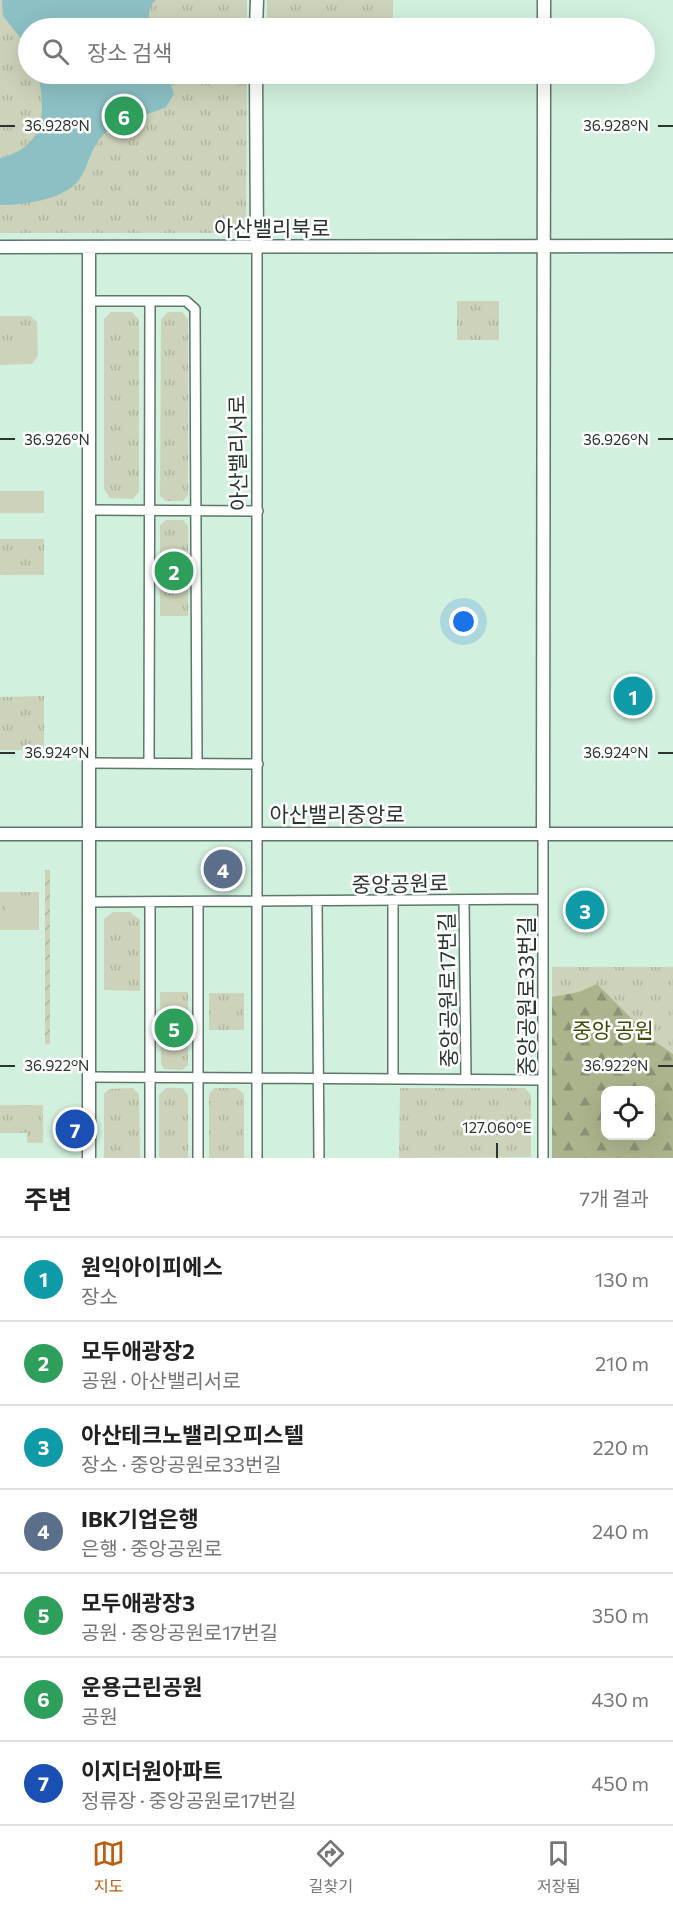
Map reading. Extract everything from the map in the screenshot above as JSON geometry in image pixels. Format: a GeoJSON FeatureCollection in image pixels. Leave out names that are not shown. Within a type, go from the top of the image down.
{"type":"FeatureCollection","features":[{"type":"Feature","properties":{"kind":"street"},"geometry":{"type":"LineString","coordinates":[[256,18],[257,0]]}},
{"type":"Feature","properties":{"kind":"street"},"geometry":{"type":"LineString","coordinates":[[544,0],[544,18]]}},
{"type":"Feature","properties":{"kind":"street","name":"아산밸리서로"},"geometry":{"type":"LineString","coordinates":[[256,84],[257,832]]}},
{"type":"Feature","properties":{"kind":"street"},"geometry":{"type":"LineString","coordinates":[[543,834],[544,84]]}},
{"type":"Feature","properties":{"kind":"street","name":"아산밸리북로"},"geometry":{"type":"LineString","coordinates":[[0,247],[673,246]]}},
{"type":"Feature","properties":{"kind":"street"},"geometry":{"type":"LineString","coordinates":[[89,247],[89,1158]]}},
{"type":"Feature","properties":{"kind":"street"},"geometry":{"type":"LineString","coordinates":[[89,301],[186,300],[195,309],[198,511],[197,764]]}},
{"type":"Feature","properties":{"kind":"street"},"geometry":{"type":"LineString","coordinates":[[149,764],[150,301]]}},
{"type":"Feature","properties":{"kind":"street"},"geometry":{"type":"LineString","coordinates":[[90,510],[258,511]]}},
{"type":"Feature","properties":{"kind":"street"},"geometry":{"type":"LineString","coordinates":[[89,763],[258,764]]}},
{"type":"Feature","properties":{"kind":"street"},"geometry":{"type":"LineString","coordinates":[[257,832],[257,1158]]}},
{"type":"Feature","properties":{"kind":"street","name":"아산밸리중앙로"},"geometry":{"type":"LineString","coordinates":[[0,834],[257,832],[673,834]]}},
{"type":"Feature","properties":{"kind":"street","name":"중앙공원로33번길"},"geometry":{"type":"LineString","coordinates":[[543,834],[543,1158]]}},
{"type":"Feature","properties":{"kind":"street","name":"중앙공원로"},"geometry":{"type":"LineString","coordinates":[[90,902],[543,899]]}},
{"type":"Feature","properties":{"kind":"street","name":"중앙공원로17번길"},"geometry":{"type":"LineString","coordinates":[[464,900],[466,1079]]}},
{"type":"Feature","properties":{"kind":"street"},"geometry":{"type":"LineString","coordinates":[[393,901],[393,1079]]}},
{"type":"Feature","properties":{"kind":"street"},"geometry":{"type":"LineString","coordinates":[[150,902],[150,1158]]}},
{"type":"Feature","properties":{"kind":"street"},"geometry":{"type":"LineString","coordinates":[[198,902],[198,1158]]}},
{"type":"Feature","properties":{"kind":"street"},"geometry":{"type":"LineString","coordinates":[[317,902],[319,1158]]}},
{"type":"Feature","properties":{"kind":"street","name":"중앙공원로17번길"},"geometry":{"type":"LineString","coordinates":[[89,1077],[543,1080]]}},
{"type":"Feature","properties":{"kind":"green space"},"geometry":{"type":"Polygon","coordinates":[[[0,0],[247,0],[247,18],[18,18],[18,84],[247,84],[246,222],[232,233],[0,233],[0,0]]]}},
{"type":"Feature","properties":{"kind":"green space"},"geometry":{"type":"Polygon","coordinates":[[[267,0],[393,0],[393,18],[267,18],[267,0]]]}},
{"type":"Feature","properties":{"kind":"green space"},"geometry":{"type":"Polygon","coordinates":[[[457,301],[499,301],[499,340],[457,340],[457,301]]]}},
{"type":"Feature","properties":{"kind":"green space"},"geometry":{"type":"Polygon","coordinates":[[[111,312],[132,312],[139,320],[139,492],[133,499],[110,498],[104,489],[104,319],[111,312]]]}},
{"type":"Feature","properties":{"kind":"green space"},"geometry":{"type":"Polygon","coordinates":[[[168,312],[182,312],[188,319],[188,495],[183,501],[166,501],[160,496],[161,320],[168,312]]]}},
{"type":"Feature","properties":{"kind":"green space"},"geometry":{"type":"Polygon","coordinates":[[[0,316],[30,316],[37,322],[38,356],[32,364],[0,365],[0,316]]]}},
{"type":"Feature","properties":{"kind":"green space"},"geometry":{"type":"Polygon","coordinates":[[[18,330],[30,330],[31,356],[18,356],[18,330]]]}},
{"type":"Feature","properties":{"kind":"green space"},"geometry":{"type":"Polygon","coordinates":[[[0,491],[44,491],[44,513],[0,513],[0,491]]]}},
{"type":"Feature","properties":{"kind":"green space"},"geometry":{"type":"Polygon","coordinates":[[[12,498],[43,498],[43,511],[12,511],[12,498]]]}},
{"type":"Feature","properties":{"kind":"green space"},"geometry":{"type":"Polygon","coordinates":[[[166,520],[183,520],[188,526],[188,616],[160,616],[160,525],[166,520]]]}},
{"type":"Feature","properties":{"kind":"green space"},"geometry":{"type":"Polygon","coordinates":[[[0,539],[44,539],[44,575],[0,575],[0,539]]]}},
{"type":"Feature","properties":{"kind":"green space"},"geometry":{"type":"Polygon","coordinates":[[[44,696],[44,750],[0,750],[0,697],[44,696]]]}},
{"type":"Feature","properties":{"kind":"green space"},"geometry":{"type":"Polygon","coordinates":[[[45,870],[50,870],[50,1044],[45,1044],[45,870]]]}},
{"type":"Feature","properties":{"kind":"green space"},"geometry":{"type":"Polygon","coordinates":[[[0,892],[39,892],[39,930],[0,930],[0,892]]]}},
{"type":"Feature","properties":{"kind":"green space"},"geometry":{"type":"Polygon","coordinates":[[[6,901],[34,901],[35,926],[6,926],[6,901]]]}},
{"type":"Feature","properties":{"kind":"green space"},"geometry":{"type":"Polygon","coordinates":[[[113,912],[130,912],[140,920],[140,991],[104,990],[104,919],[113,912]]]}},
{"type":"Feature","properties":{"kind":"green space","name":"중앙 공원"},"geometry":{"type":"Polygon","coordinates":[[[552,967],[673,967],[673,1158],[552,1158],[552,967]]]}},
{"type":"Feature","properties":{"kind":"green space","name":"중앙 공원"},"geometry":{"type":"Polygon","coordinates":[[[597,984],[653,1040],[673,1054],[673,1158],[552,1158],[552,997],[579,992],[597,984]]]}},
{"type":"Feature","properties":{"kind":"green space"},"geometry":{"type":"Polygon","coordinates":[[[160,992],[188,992],[188,1065],[182,1070],[164,1069],[161,1064],[160,992]]]}},
{"type":"Feature","properties":{"kind":"green space"},"geometry":{"type":"Polygon","coordinates":[[[209,993],[244,993],[244,1030],[209,1030],[209,993]]]}},
{"type":"Feature","properties":{"kind":"green space"},"geometry":{"type":"Polygon","coordinates":[[[133,1088],[139,1094],[140,1158],[104,1158],[104,1094],[109,1089],[133,1088]]]}},
{"type":"Feature","properties":{"kind":"green space"},"geometry":{"type":"Polygon","coordinates":[[[166,1088],[182,1088],[188,1095],[188,1158],[159,1158],[159,1095],[166,1088]]]}},
{"type":"Feature","properties":{"kind":"green space"},"geometry":{"type":"Polygon","coordinates":[[[214,1088],[237,1088],[244,1094],[244,1158],[209,1158],[209,1094],[214,1088]]]}},
{"type":"Feature","properties":{"kind":"green space"},"geometry":{"type":"Polygon","coordinates":[[[400,1088],[525,1088],[531,1095],[531,1157],[399,1158],[400,1088]]]}},
{"type":"Feature","properties":{"kind":"green space"},"geometry":{"type":"Polygon","coordinates":[[[0,1105],[43,1105],[43,1143],[27,1143],[27,1133],[0,1133],[0,1105]]]}},
{"type":"Feature","properties":{"kind":"water"},"geometry":{"type":"Polygon","coordinates":[[[2,0],[156,0],[150,9],[149,18],[18,18],[18,35],[3,16],[2,0]]]}},
{"type":"Feature","properties":{"kind":"water"},"geometry":{"type":"Polygon","coordinates":[[[40,84],[170,84],[174,94],[166,107],[119,123],[106,132],[96,144],[83,174],[72,187],[42,200],[0,205],[0,158],[15,153],[34,137],[42,115],[40,84]]]}},
{"type":"Feature","properties":{"kind":"place","name":"운용근린공원"},"geometry":{"type":"Point","coordinates":[124,116]}},
{"type":"Feature","properties":{"kind":"place","name":"모두애광장2"},"geometry":{"type":"Point","coordinates":[174,571]}},
{"type":"Feature","properties":{"kind":"place","name":"원익아이피에스"},"geometry":{"type":"Point","coordinates":[633,696]}},
{"type":"Feature","properties":{"kind":"place","name":"IBK기업은행"},"geometry":{"type":"Point","coordinates":[223,869]}},
{"type":"Feature","properties":{"kind":"place","name":"아산테크노밸리오피스텔"},"geometry":{"type":"Point","coordinates":[585,910]}},
{"type":"Feature","properties":{"kind":"place","name":"모두애광장3"},"geometry":{"type":"Point","coordinates":[174,1028]}},
{"type":"Feature","properties":{"kind":"place","name":"이지더원아파트"},"geometry":{"type":"Point","coordinates":[75,1129]}}]}
